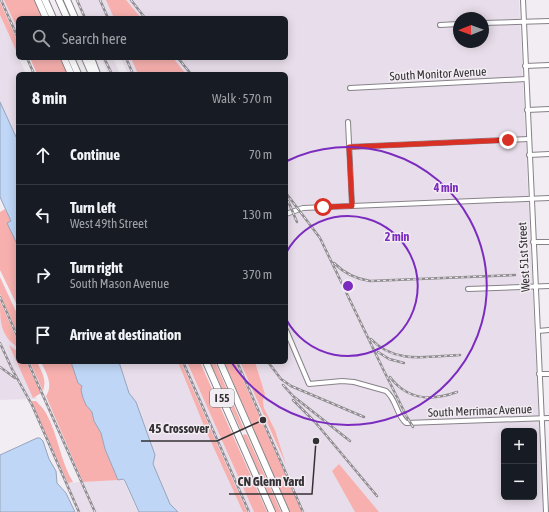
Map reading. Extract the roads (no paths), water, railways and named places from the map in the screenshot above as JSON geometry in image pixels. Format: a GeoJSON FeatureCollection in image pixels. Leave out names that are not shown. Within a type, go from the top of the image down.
{"type":"FeatureCollection","features":[{"type":"Feature","properties":{"kind":"highway"},"geometry":{"type":"LineString","coordinates":[[38,0],[45,16]]}},
{"type":"Feature","properties":{"kind":"highway"},"geometry":{"type":"LineString","coordinates":[[45,0],[52,16]]}},
{"type":"Feature","properties":{"kind":"highway"},"geometry":{"type":"LineString","coordinates":[[59,0],[66,16]]}},
{"type":"Feature","properties":{"kind":"highway"},"geometry":{"type":"LineString","coordinates":[[67,0],[74,16]]}},
{"type":"Feature","properties":{"kind":"highway"},"geometry":{"type":"LineString","coordinates":[[65,60],[70,72]]}},
{"type":"Feature","properties":{"kind":"highway"},"geometry":{"type":"LineString","coordinates":[[72,60],[77,72]]}},
{"type":"Feature","properties":{"kind":"highway"},"geometry":{"type":"LineString","coordinates":[[86,60],[91,72]]}},
{"type":"Feature","properties":{"kind":"highway"},"geometry":{"type":"LineString","coordinates":[[92,60],[96,72]]}},
{"type":"Feature","properties":{"kind":"highway","name":"I 55"},"geometry":{"type":"LineString","coordinates":[[207,364],[272,512]]}},
{"type":"Feature","properties":{"kind":"highway","name":"I 55"},"geometry":{"type":"LineString","coordinates":[[221,364],[286,512]]}},
{"type":"Feature","properties":{"kind":"street","name":"West 51st Street"},"geometry":{"type":"LineString","coordinates":[[522,0],[543,463],[547,507],[546,512]]}},
{"type":"Feature","properties":{"kind":"street"},"geometry":{"type":"LineString","coordinates":[[489,23],[549,21]]}},
{"type":"Feature","properties":{"kind":"street"},"geometry":{"type":"LineString","coordinates":[[440,25],[453,24]]}},
{"type":"Feature","properties":{"kind":"street"},"geometry":{"type":"LineString","coordinates":[[525,66],[549,65]]}},
{"type":"Feature","properties":{"kind":"street","name":"South Monitor Avenue"},"geometry":{"type":"LineString","coordinates":[[350,88],[526,79]]}},
{"type":"Feature","properties":{"kind":"street"},"geometry":{"type":"LineString","coordinates":[[527,110],[549,109]]}},
{"type":"Feature","properties":{"kind":"street"},"geometry":{"type":"LineString","coordinates":[[348,122],[352,206]]}},
{"type":"Feature","properties":{"kind":"street"},"geometry":{"type":"LineString","coordinates":[[349,147],[528,139]]}},
{"type":"Feature","properties":{"kind":"street"},"geometry":{"type":"LineString","coordinates":[[529,154],[549,154]]}},
{"type":"Feature","properties":{"kind":"street"},"geometry":{"type":"LineString","coordinates":[[288,213],[303,208],[549,198]]}},
{"type":"Feature","properties":{"kind":"street"},"geometry":{"type":"LineString","coordinates":[[533,242],[549,242]]}},
{"type":"Feature","properties":{"kind":"street"},"geometry":{"type":"LineString","coordinates":[[468,289],[549,286]]}},
{"type":"Feature","properties":{"kind":"street"},"geometry":{"type":"LineString","coordinates":[[538,331],[549,330]]}},
{"type":"Feature","properties":{"kind":"street","name":"South Merrimac Avenue"},"geometry":{"type":"LineString","coordinates":[[288,335],[309,384],[342,381],[354,382],[386,391],[391,395],[403,421],[406,423],[549,418]]}},
{"type":"Feature","properties":{"kind":"street"},"geometry":{"type":"LineString","coordinates":[[539,374],[549,374]]}},
{"type":"Feature","properties":{"kind":"street"},"geometry":{"type":"LineString","coordinates":[[543,463],[549,462]]}},
{"type":"Feature","properties":{"kind":"water"},"geometry":{"type":"Polygon","coordinates":[[[0,102],[16,137],[16,242],[7,223],[11,221],[0,197],[0,102]]]}},
{"type":"Feature","properties":{"kind":"water"},"geometry":{"type":"Polygon","coordinates":[[[72,364],[120,364],[129,393],[136,402],[155,455],[153,464],[170,504],[178,512],[139,512],[125,481],[123,479],[118,480],[105,449],[101,433],[94,421],[92,412],[86,405],[83,398],[81,390],[82,386],[78,383],[72,364]]]}},
{"type":"Feature","properties":{"kind":"water"},"geometry":{"type":"Polygon","coordinates":[[[40,438],[43,441],[49,459],[56,471],[57,483],[66,493],[75,512],[0,512],[0,455],[40,438]]]}},
{"type":"Feature","properties":{"kind":"railway"},"geometry":{"type":"LineString","coordinates":[[1,0],[16,34]]}},
{"type":"Feature","properties":{"kind":"railway"},"geometry":{"type":"LineString","coordinates":[[77,0],[84,16]]}},
{"type":"Feature","properties":{"kind":"railway"},"geometry":{"type":"LineString","coordinates":[[100,0],[107,16]]}},
{"type":"Feature","properties":{"kind":"railway"},"geometry":{"type":"LineString","coordinates":[[131,0],[143,16]]}},
{"type":"Feature","properties":{"kind":"railway"},"geometry":{"type":"LineString","coordinates":[[28,60],[33,72]]}},
{"type":"Feature","properties":{"kind":"railway"},"geometry":{"type":"LineString","coordinates":[[105,60],[111,72]]}},
{"type":"Feature","properties":{"kind":"railway"},"geometry":{"type":"LineString","coordinates":[[127,60],[132,72]]}},
{"type":"Feature","properties":{"kind":"railway"},"geometry":{"type":"LineString","coordinates":[[180,60],[189,72]]}},
{"type":"Feature","properties":{"kind":"railway"},"geometry":{"type":"LineString","coordinates":[[288,196],[320,238],[384,371],[413,427]]}},
{"type":"Feature","properties":{"kind":"railway"},"geometry":{"type":"LineString","coordinates":[[288,201],[297,222]]}},
{"type":"Feature","properties":{"kind":"railway"},"geometry":{"type":"LineString","coordinates":[[334,263],[350,275],[370,281],[515,275]]}},
{"type":"Feature","properties":{"kind":"railway"},"geometry":{"type":"LineString","coordinates":[[0,297],[16,333]]}},
{"type":"Feature","properties":{"kind":"railway"},"geometry":{"type":"LineString","coordinates":[[371,339],[380,347],[391,353],[402,356],[425,357],[460,355]]}},
{"type":"Feature","properties":{"kind":"railway"},"geometry":{"type":"LineString","coordinates":[[0,343],[12,369],[32,405],[79,512]]}},
{"type":"Feature","properties":{"kind":"railway"},"geometry":{"type":"LineString","coordinates":[[378,352],[389,359],[404,363]]}},
{"type":"Feature","properties":{"kind":"railway"},"geometry":{"type":"LineString","coordinates":[[29,364],[95,512]]}},
{"type":"Feature","properties":{"kind":"railway"},"geometry":{"type":"LineString","coordinates":[[184,364],[249,512]]}},
{"type":"Feature","properties":{"kind":"railway"},"geometry":{"type":"LineString","coordinates":[[238,364],[303,512]]}},
{"type":"Feature","properties":{"kind":"railway"},"geometry":{"type":"LineString","coordinates":[[270,364],[281,379],[291,386],[364,417]]}},
{"type":"Feature","properties":{"kind":"railway"},"geometry":{"type":"LineString","coordinates":[[0,367],[15,378]]}},
{"type":"Feature","properties":{"kind":"railway"},"geometry":{"type":"LineString","coordinates":[[390,377],[405,391],[421,397],[439,397],[457,392]]}},
{"type":"Feature","properties":{"kind":"railway"},"geometry":{"type":"LineString","coordinates":[[283,385],[293,396],[350,441]]}},
{"type":"Feature","properties":{"kind":"railway"},"geometry":{"type":"LineString","coordinates":[[293,400],[315,422],[377,496]]}},
{"type":"Feature","properties":{"kind":"place","name":"45 Crossover"},"geometry":{"type":"Point","coordinates":[263,420]}},
{"type":"Feature","properties":{"kind":"place","name":"CN Glenn Yard"},"geometry":{"type":"Point","coordinates":[316,441]}}]}
